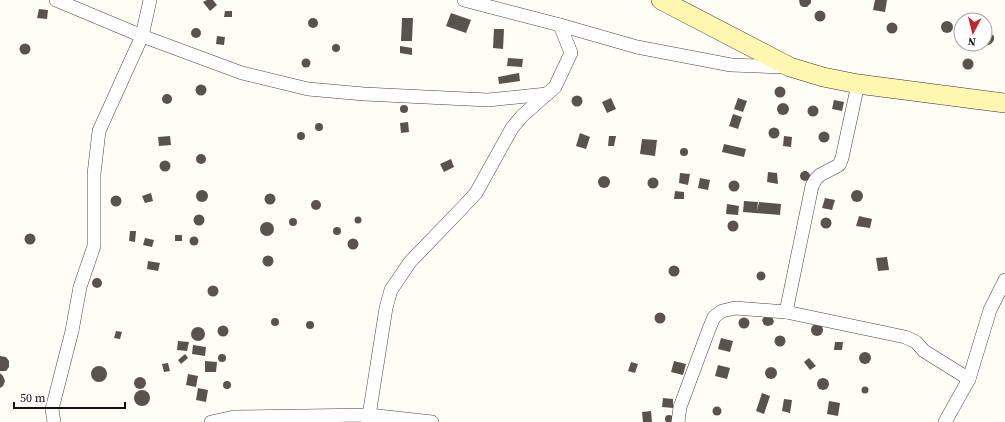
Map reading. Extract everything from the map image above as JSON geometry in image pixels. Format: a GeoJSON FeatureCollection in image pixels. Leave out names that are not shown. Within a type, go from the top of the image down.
{"type":"FeatureCollection","features":[{"type":"Feature","properties":{"kind":"main road"},"geometry":{"type":"LineString","coordinates":[[661,0],[790,67],[823,77],[858,84],[1005,103]]}},
{"type":"Feature","properties":{"kind":"street"},"geometry":{"type":"LineString","coordinates":[[56,0],[142,36],[242,73],[308,89],[364,94],[488,100],[547,94]]}},
{"type":"Feature","properties":{"kind":"street"},"geometry":{"type":"LineString","coordinates":[[54,422],[52,410],[72,331],[80,287],[94,246],[94,174],[99,131],[142,36],[150,0]]}},
{"type":"Feature","properties":{"kind":"street"},"geometry":{"type":"LineString","coordinates":[[464,0],[637,47],[731,65],[790,67]]}},
{"type":"Feature","properties":{"kind":"street"},"geometry":{"type":"LineString","coordinates":[[368,419],[386,308],[391,290],[410,262],[476,193],[512,128],[522,116],[555,87],[571,53],[560,25]]}},
{"type":"Feature","properties":{"kind":"street"},"geometry":{"type":"LineString","coordinates":[[786,312],[812,186],[820,175],[839,165],[842,158],[858,84]]}},
{"type":"Feature","properties":{"kind":"street"},"geometry":{"type":"LineString","coordinates":[[946,422],[970,379],[990,310],[1005,280]]}},
{"type":"Feature","properties":{"kind":"street"},"geometry":{"type":"LineString","coordinates":[[678,422],[680,407],[687,386],[714,317],[722,311],[735,308],[786,312],[905,337],[916,342],[924,351],[970,379]]}},
{"type":"Feature","properties":{"kind":"street"},"geometry":{"type":"LineString","coordinates":[[211,422],[234,417],[368,419],[432,422]]}},
{"type":"Feature","properties":{"kind":"building"},"geometry":{"type":"Polygon","coordinates":[[[213,0],[217,5],[210,11],[203,2],[213,0]]]}},
{"type":"Feature","properties":{"kind":"building"},"geometry":{"type":"Polygon","coordinates":[[[799,0],[811,0],[811,3],[807,7],[803,7],[800,5],[799,0]]]}},
{"type":"Feature","properties":{"kind":"building"},"geometry":{"type":"Polygon","coordinates":[[[875,0],[887,0],[885,12],[873,10],[875,0]]]}},
{"type":"Feature","properties":{"kind":"building"},"geometry":{"type":"Polygon","coordinates":[[[39,9],[48,10],[47,19],[37,18],[39,9]]]}},
{"type":"Feature","properties":{"kind":"building"},"geometry":{"type":"Polygon","coordinates":[[[820,10],[824,12],[826,16],[824,20],[820,22],[816,20],[814,16],[816,12],[820,10]]]}},
{"type":"Feature","properties":{"kind":"building"},"geometry":{"type":"Polygon","coordinates":[[[225,11],[232,11],[232,17],[224,17],[225,11]]]}},
{"type":"Feature","properties":{"kind":"building"},"geometry":{"type":"Polygon","coordinates":[[[451,13],[471,20],[466,33],[446,26],[451,13]]]}},
{"type":"Feature","properties":{"kind":"building"},"geometry":{"type":"Polygon","coordinates":[[[313,18],[318,23],[313,28],[308,23],[313,18]]]}},
{"type":"Feature","properties":{"kind":"building"},"geometry":{"type":"Polygon","coordinates":[[[402,18],[413,18],[412,41],[401,41],[402,18]]]}},
{"type":"Feature","properties":{"kind":"building"},"geometry":{"type":"Polygon","coordinates":[[[947,21],[953,27],[951,31],[947,33],[943,31],[941,27],[943,23],[947,21]]]}},
{"type":"Feature","properties":{"kind":"building"},"geometry":{"type":"Polygon","coordinates":[[[892,22],[896,24],[898,28],[896,32],[892,34],[888,32],[886,28],[888,24],[892,22]]]}},
{"type":"Feature","properties":{"kind":"building"},"geometry":{"type":"Polygon","coordinates":[[[194,28],[198,28],[200,29],[200,37],[194,38],[191,35],[191,31],[194,28]]]}},
{"type":"Feature","properties":{"kind":"building"},"geometry":{"type":"Polygon","coordinates":[[[494,29],[504,29],[503,49],[493,48],[494,29]]]}},
{"type":"Feature","properties":{"kind":"building"},"geometry":{"type":"Polygon","coordinates":[[[217,36],[225,37],[224,45],[216,44],[217,36]]]}},
{"type":"Feature","properties":{"kind":"building"},"geometry":{"type":"Polygon","coordinates":[[[23,44],[27,44],[29,45],[29,53],[23,54],[20,51],[20,47],[23,44]]]}},
{"type":"Feature","properties":{"kind":"building"},"geometry":{"type":"Polygon","coordinates":[[[336,44],[339,45],[339,51],[336,52],[333,51],[332,48],[333,45],[336,44]]]}},
{"type":"Feature","properties":{"kind":"building"},"geometry":{"type":"Polygon","coordinates":[[[400,46],[412,48],[412,55],[400,53],[400,46]]]}},
{"type":"Feature","properties":{"kind":"building"},"geometry":{"type":"Polygon","coordinates":[[[508,58],[523,59],[522,67],[507,66],[508,58]]]}},
{"type":"Feature","properties":{"kind":"building"},"geometry":{"type":"Polygon","coordinates":[[[304,59],[308,59],[310,63],[308,67],[304,67],[302,65],[302,61],[304,59]]]}},
{"type":"Feature","properties":{"kind":"building"},"geometry":{"type":"Polygon","coordinates":[[[966,59],[970,59],[972,60],[972,68],[966,69],[963,66],[963,62],[966,59]]]}},
{"type":"Feature","properties":{"kind":"building"},"geometry":{"type":"Polygon","coordinates":[[[519,73],[520,81],[499,84],[498,77],[519,73]]]}},
{"type":"Feature","properties":{"kind":"building"},"geometry":{"type":"Polygon","coordinates":[[[201,84],[205,86],[207,90],[205,94],[201,96],[197,94],[195,90],[197,86],[201,84]]]}},
{"type":"Feature","properties":{"kind":"building"},"geometry":{"type":"Polygon","coordinates":[[[780,86],[784,88],[786,92],[784,96],[780,98],[776,96],[774,92],[776,88],[780,86]]]}},
{"type":"Feature","properties":{"kind":"building"},"geometry":{"type":"Polygon","coordinates":[[[165,94],[169,94],[171,95],[171,103],[165,104],[162,101],[162,97],[165,94]]]}},
{"type":"Feature","properties":{"kind":"building"},"geometry":{"type":"Polygon","coordinates":[[[577,95],[581,97],[583,101],[581,105],[577,107],[573,105],[571,101],[573,97],[577,95]]]}},
{"type":"Feature","properties":{"kind":"building"},"geometry":{"type":"Polygon","coordinates":[[[611,98],[616,109],[607,113],[602,102],[611,98]]]}},
{"type":"Feature","properties":{"kind":"building"},"geometry":{"type":"Polygon","coordinates":[[[738,98],[747,101],[743,112],[734,109],[738,98]]]}},
{"type":"Feature","properties":{"kind":"building"},"geometry":{"type":"Polygon","coordinates":[[[834,100],[844,102],[842,111],[832,109],[834,100]]]}},
{"type":"Feature","properties":{"kind":"building"},"geometry":{"type":"Polygon","coordinates":[[[781,103],[785,103],[789,109],[785,115],[781,115],[777,111],[777,107],[781,103]]]}},
{"type":"Feature","properties":{"kind":"building"},"geometry":{"type":"Polygon","coordinates":[[[402,105],[406,105],[408,109],[406,113],[402,113],[400,111],[400,107],[402,105]]]}},
{"type":"Feature","properties":{"kind":"building"},"geometry":{"type":"Polygon","coordinates":[[[811,106],[815,106],[817,107],[817,115],[811,116],[808,113],[808,109],[811,106]]]}},
{"type":"Feature","properties":{"kind":"building"},"geometry":{"type":"Polygon","coordinates":[[[733,114],[742,117],[738,129],[729,126],[733,114]]]}},
{"type":"Feature","properties":{"kind":"building"},"geometry":{"type":"Polygon","coordinates":[[[408,122],[409,132],[401,133],[400,123],[408,122]]]}},
{"type":"Feature","properties":{"kind":"building"},"geometry":{"type":"Polygon","coordinates":[[[319,123],[322,124],[322,130],[319,131],[316,130],[315,127],[316,124],[319,123]]]}},
{"type":"Feature","properties":{"kind":"building"},"geometry":{"type":"Polygon","coordinates":[[[774,127],[778,129],[780,133],[778,137],[774,139],[770,137],[768,133],[770,129],[774,127]]]}},
{"type":"Feature","properties":{"kind":"building"},"geometry":{"type":"Polygon","coordinates":[[[824,131],[828,133],[830,137],[828,141],[824,143],[820,141],[818,137],[820,133],[824,131]]]}},
{"type":"Feature","properties":{"kind":"building"},"geometry":{"type":"Polygon","coordinates":[[[301,132],[304,133],[304,139],[301,140],[298,139],[297,136],[298,133],[301,132]]]}},
{"type":"Feature","properties":{"kind":"building"},"geometry":{"type":"Polygon","coordinates":[[[580,133],[590,137],[586,149],[576,146],[580,133]]]}},
{"type":"Feature","properties":{"kind":"building"},"geometry":{"type":"Polygon","coordinates":[[[170,136],[171,145],[159,146],[158,137],[170,136]]]}},
{"type":"Feature","properties":{"kind":"building"},"geometry":{"type":"Polygon","coordinates":[[[609,136],[616,136],[614,146],[608,146],[609,136]]]}},
{"type":"Feature","properties":{"kind":"building"},"geometry":{"type":"Polygon","coordinates":[[[784,136],[792,137],[791,147],[783,146],[784,136]]]}},
{"type":"Feature","properties":{"kind":"building"},"geometry":{"type":"Polygon","coordinates":[[[642,139],[657,140],[655,156],[640,154],[642,139]]]}},
{"type":"Feature","properties":{"kind":"building"},"geometry":{"type":"Polygon","coordinates":[[[724,144],[746,149],[744,157],[722,152],[724,144]]]}},
{"type":"Feature","properties":{"kind":"building"},"geometry":{"type":"Polygon","coordinates":[[[682,148],[686,148],[688,152],[686,156],[682,156],[680,154],[680,150],[682,148]]]}},
{"type":"Feature","properties":{"kind":"building"},"geometry":{"type":"Polygon","coordinates":[[[199,154],[203,154],[206,159],[203,164],[199,164],[196,161],[196,157],[199,154]]]}},
{"type":"Feature","properties":{"kind":"building"},"geometry":{"type":"Polygon","coordinates":[[[451,159],[454,167],[444,172],[440,164],[451,159]]]}},
{"type":"Feature","properties":{"kind":"building"},"geometry":{"type":"Polygon","coordinates":[[[165,160],[169,162],[171,166],[169,170],[165,172],[161,170],[159,166],[161,162],[165,160]]]}},
{"type":"Feature","properties":{"kind":"building"},"geometry":{"type":"Polygon","coordinates":[[[803,171],[807,171],[809,172],[809,180],[803,181],[800,178],[800,174],[803,171]]]}},
{"type":"Feature","properties":{"kind":"building"},"geometry":{"type":"Polygon","coordinates":[[[768,172],[777,173],[778,184],[767,182],[768,172]]]}},
{"type":"Feature","properties":{"kind":"building"},"geometry":{"type":"Polygon","coordinates":[[[680,173],[690,174],[688,185],[679,183],[680,173]]]}},
{"type":"Feature","properties":{"kind":"building"},"geometry":{"type":"Polygon","coordinates":[[[604,176],[608,178],[610,182],[608,186],[604,188],[600,186],[598,182],[600,178],[604,176]]]}},
{"type":"Feature","properties":{"kind":"building"},"geometry":{"type":"Polygon","coordinates":[[[653,177],[657,179],[659,183],[657,187],[653,189],[649,187],[647,183],[649,179],[653,177]]]}},
{"type":"Feature","properties":{"kind":"building"},"geometry":{"type":"Polygon","coordinates":[[[700,178],[710,180],[708,190],[698,188],[700,178]]]}},
{"type":"Feature","properties":{"kind":"building"},"geometry":{"type":"Polygon","coordinates":[[[734,180],[738,182],[740,186],[738,190],[734,192],[730,190],[728,186],[730,182],[734,180]]]}},
{"type":"Feature","properties":{"kind":"building"},"geometry":{"type":"Polygon","coordinates":[[[202,190],[206,192],[208,196],[206,200],[202,202],[198,200],[196,196],[198,192],[202,190]]]}},
{"type":"Feature","properties":{"kind":"building"},"geometry":{"type":"Polygon","coordinates":[[[855,190],[859,190],[863,196],[859,202],[855,202],[851,198],[851,194],[855,190]]]}},
{"type":"Feature","properties":{"kind":"building"},"geometry":{"type":"Polygon","coordinates":[[[675,191],[684,192],[684,199],[674,199],[675,191]]]}},
{"type":"Feature","properties":{"kind":"building"},"geometry":{"type":"Polygon","coordinates":[[[151,193],[153,201],[145,203],[142,196],[151,193]]]}},
{"type":"Feature","properties":{"kind":"building"},"geometry":{"type":"Polygon","coordinates":[[[270,193],[274,195],[276,199],[274,203],[270,205],[266,203],[264,199],[266,195],[270,193]]]}},
{"type":"Feature","properties":{"kind":"building"},"geometry":{"type":"Polygon","coordinates":[[[114,196],[118,196],[120,197],[120,205],[114,206],[111,203],[111,199],[114,196]]]}},
{"type":"Feature","properties":{"kind":"building"},"geometry":{"type":"Polygon","coordinates":[[[825,198],[835,200],[832,210],[822,208],[825,198]]]}},
{"type":"Feature","properties":{"kind":"building"},"geometry":{"type":"Polygon","coordinates":[[[314,200],[318,200],[320,201],[320,209],[314,210],[311,207],[311,203],[314,200]]]}},
{"type":"Feature","properties":{"kind":"building"},"geometry":{"type":"Polygon","coordinates":[[[744,201],[758,202],[757,211],[759,202],[781,204],[780,215],[743,212],[744,201]]]}},
{"type":"Feature","properties":{"kind":"building"},"geometry":{"type":"Polygon","coordinates":[[[727,204],[739,206],[738,215],[726,214],[727,204]]]}},
{"type":"Feature","properties":{"kind":"building"},"geometry":{"type":"Polygon","coordinates":[[[199,214],[203,216],[205,220],[203,224],[199,226],[195,224],[193,220],[195,216],[199,214]]]}},
{"type":"Feature","properties":{"kind":"building"},"geometry":{"type":"Polygon","coordinates":[[[358,216],[361,217],[361,223],[358,224],[355,223],[354,220],[355,217],[358,216]]]}},
{"type":"Feature","properties":{"kind":"building"},"geometry":{"type":"Polygon","coordinates":[[[859,216],[872,219],[870,228],[856,226],[859,216]]]}},
{"type":"Feature","properties":{"kind":"building"},"geometry":{"type":"Polygon","coordinates":[[[826,217],[830,219],[832,223],[830,227],[826,229],[822,227],[820,223],[822,219],[826,217]]]}},
{"type":"Feature","properties":{"kind":"building"},"geometry":{"type":"Polygon","coordinates":[[[291,218],[295,218],[297,222],[295,226],[291,226],[289,224],[289,220],[291,218]]]}},
{"type":"Feature","properties":{"kind":"building"},"geometry":{"type":"Polygon","coordinates":[[[733,220],[737,222],[739,226],[737,230],[733,232],[729,230],[727,226],[729,222],[733,220]]]}},
{"type":"Feature","properties":{"kind":"building"},"geometry":{"type":"Polygon","coordinates":[[[264,222],[270,222],[274,226],[274,232],[270,236],[264,236],[260,232],[260,226],[264,222]]]}},
{"type":"Feature","properties":{"kind":"building"},"geometry":{"type":"Polygon","coordinates":[[[335,227],[339,227],[341,231],[339,235],[335,235],[333,233],[333,229],[335,227]]]}},
{"type":"Feature","properties":{"kind":"building"},"geometry":{"type":"Polygon","coordinates":[[[130,231],[136,231],[135,242],[129,241],[130,231]]]}},
{"type":"Feature","properties":{"kind":"building"},"geometry":{"type":"Polygon","coordinates":[[[28,234],[32,234],[34,235],[34,243],[28,244],[25,241],[25,237],[28,234]]]}},
{"type":"Feature","properties":{"kind":"building"},"geometry":{"type":"Polygon","coordinates":[[[175,235],[182,235],[182,241],[175,241],[175,235]]]}},
{"type":"Feature","properties":{"kind":"building"},"geometry":{"type":"Polygon","coordinates":[[[192,237],[196,237],[198,241],[196,245],[192,245],[190,243],[190,239],[192,237]]]}},
{"type":"Feature","properties":{"kind":"building"},"geometry":{"type":"Polygon","coordinates":[[[145,238],[154,240],[152,247],[143,245],[145,238]]]}},
{"type":"Feature","properties":{"kind":"building"},"geometry":{"type":"Polygon","coordinates":[[[351,239],[355,239],[357,240],[357,248],[351,249],[348,246],[348,242],[351,239]]]}},
{"type":"Feature","properties":{"kind":"building"},"geometry":{"type":"Polygon","coordinates":[[[266,256],[270,256],[272,257],[272,265],[266,266],[263,263],[263,259],[266,256]]]}},
{"type":"Feature","properties":{"kind":"building"},"geometry":{"type":"Polygon","coordinates":[[[887,257],[889,270],[878,271],[876,258],[887,257]]]}},
{"type":"Feature","properties":{"kind":"building"},"geometry":{"type":"Polygon","coordinates":[[[148,261],[160,263],[158,271],[147,269],[148,261]]]}},
{"type":"Feature","properties":{"kind":"building"},"geometry":{"type":"Polygon","coordinates":[[[672,266],[676,266],[678,267],[678,275],[672,276],[669,273],[669,269],[672,266]]]}},
{"type":"Feature","properties":{"kind":"building"},"geometry":{"type":"Polygon","coordinates":[[[761,271],[766,276],[761,281],[756,276],[761,271]]]}},
{"type":"Feature","properties":{"kind":"building"},"geometry":{"type":"Polygon","coordinates":[[[95,278],[99,278],[102,283],[99,288],[95,288],[92,285],[92,281],[95,278]]]}},
{"type":"Feature","properties":{"kind":"building"},"geometry":{"type":"Polygon","coordinates":[[[213,285],[217,287],[219,291],[217,295],[213,297],[209,295],[207,291],[209,287],[213,285]]]}},
{"type":"Feature","properties":{"kind":"building"},"geometry":{"type":"Polygon","coordinates":[[[660,312],[664,314],[666,318],[664,322],[660,324],[656,322],[654,318],[656,314],[660,312]]]}},
{"type":"Feature","properties":{"kind":"building"},"geometry":{"type":"Polygon","coordinates":[[[772,316],[774,322],[772,325],[764,325],[762,320],[764,317],[772,316]]]}},
{"type":"Feature","properties":{"kind":"building"},"geometry":{"type":"Polygon","coordinates":[[[744,317],[748,319],[750,323],[748,327],[744,329],[740,327],[738,323],[740,319],[744,317]]]}},
{"type":"Feature","properties":{"kind":"building"},"geometry":{"type":"Polygon","coordinates":[[[273,318],[277,318],[279,322],[277,326],[273,326],[271,324],[271,320],[273,318]]]}},
{"type":"Feature","properties":{"kind":"building"},"geometry":{"type":"Polygon","coordinates":[[[308,321],[312,321],[314,325],[312,329],[308,329],[306,327],[306,323],[308,321]]]}},
{"type":"Feature","properties":{"kind":"building"},"geometry":{"type":"Polygon","coordinates":[[[815,324],[819,324],[823,330],[819,336],[815,336],[811,332],[811,328],[815,324]]]}},
{"type":"Feature","properties":{"kind":"building"},"geometry":{"type":"Polygon","coordinates":[[[221,326],[225,326],[227,327],[227,335],[221,336],[218,333],[218,329],[221,326]]]}},
{"type":"Feature","properties":{"kind":"building"},"geometry":{"type":"Polygon","coordinates":[[[198,327],[203,329],[205,334],[203,339],[198,341],[193,339],[191,334],[193,329],[198,327]]]}},
{"type":"Feature","properties":{"kind":"building"},"geometry":{"type":"Polygon","coordinates":[[[116,331],[122,332],[120,339],[114,338],[116,331]]]}},
{"type":"Feature","properties":{"kind":"building"},"geometry":{"type":"Polygon","coordinates":[[[780,335],[784,337],[786,341],[784,345],[780,347],[776,345],[774,341],[776,337],[780,335]]]}},
{"type":"Feature","properties":{"kind":"building"},"geometry":{"type":"Polygon","coordinates":[[[721,338],[733,341],[730,352],[718,349],[721,338]]]}},
{"type":"Feature","properties":{"kind":"building"},"geometry":{"type":"Polygon","coordinates":[[[178,341],[189,342],[187,351],[177,350],[178,341]]]}},
{"type":"Feature","properties":{"kind":"building"},"geometry":{"type":"Polygon","coordinates":[[[835,342],[843,342],[842,350],[834,350],[835,342]]]}},
{"type":"Feature","properties":{"kind":"building"},"geometry":{"type":"Polygon","coordinates":[[[193,345],[206,347],[205,356],[192,354],[193,345]]]}},
{"type":"Feature","properties":{"kind":"building"},"geometry":{"type":"Polygon","coordinates":[[[865,352],[869,354],[871,358],[869,362],[865,364],[861,362],[859,358],[861,354],[865,352]]]}},
{"type":"Feature","properties":{"kind":"building"},"geometry":{"type":"Polygon","coordinates":[[[185,354],[188,358],[181,364],[178,360],[185,354]]]}},
{"type":"Feature","properties":{"kind":"building"},"geometry":{"type":"Polygon","coordinates":[[[220,354],[224,354],[226,358],[224,362],[220,362],[218,360],[218,356],[220,354]]]}},
{"type":"Feature","properties":{"kind":"building"},"geometry":{"type":"Polygon","coordinates":[[[0,356],[6,357],[9,361],[9,367],[6,371],[0,371],[0,356]]]}},
{"type":"Feature","properties":{"kind":"building"},"geometry":{"type":"Polygon","coordinates":[[[809,358],[816,366],[810,370],[804,362],[809,358]]]}},
{"type":"Feature","properties":{"kind":"building"},"geometry":{"type":"Polygon","coordinates":[[[205,361],[217,362],[216,372],[205,372],[205,361]]]}},
{"type":"Feature","properties":{"kind":"building"},"geometry":{"type":"Polygon","coordinates":[[[674,361],[686,364],[683,375],[671,372],[674,361]]]}},
{"type":"Feature","properties":{"kind":"building"},"geometry":{"type":"Polygon","coordinates":[[[631,362],[638,364],[635,373],[628,371],[631,362]]]}},
{"type":"Feature","properties":{"kind":"building"},"geometry":{"type":"Polygon","coordinates":[[[168,363],[170,371],[164,372],[162,364],[168,363]]]}},
{"type":"Feature","properties":{"kind":"building"},"geometry":{"type":"Polygon","coordinates":[[[718,365],[730,368],[727,379],[715,376],[718,365]]]}},
{"type":"Feature","properties":{"kind":"building"},"geometry":{"type":"Polygon","coordinates":[[[99,366],[106,371],[107,374],[102,381],[99,382],[92,377],[91,374],[96,367],[99,366]]]}},
{"type":"Feature","properties":{"kind":"building"},"geometry":{"type":"Polygon","coordinates":[[[771,367],[775,369],[777,373],[775,377],[771,379],[767,377],[765,373],[767,369],[771,367]]]}},
{"type":"Feature","properties":{"kind":"building"},"geometry":{"type":"Polygon","coordinates":[[[0,373],[5,381],[3,386],[0,388],[0,373]]]}},
{"type":"Feature","properties":{"kind":"building"},"geometry":{"type":"Polygon","coordinates":[[[188,374],[198,376],[196,387],[186,385],[188,374]]]}},
{"type":"Feature","properties":{"kind":"building"},"geometry":{"type":"Polygon","coordinates":[[[138,377],[142,377],[146,383],[142,389],[138,389],[134,385],[134,381],[138,377]]]}},
{"type":"Feature","properties":{"kind":"building"},"geometry":{"type":"Polygon","coordinates":[[[823,378],[827,380],[829,384],[827,388],[823,390],[819,388],[817,384],[819,380],[823,378]]]}},
{"type":"Feature","properties":{"kind":"building"},"geometry":{"type":"Polygon","coordinates":[[[225,381],[229,381],[231,385],[229,389],[225,389],[223,387],[223,383],[225,381]]]}},
{"type":"Feature","properties":{"kind":"building"},"geometry":{"type":"Polygon","coordinates":[[[865,386],[868,387],[868,393],[865,394],[862,393],[861,390],[862,387],[865,386]]]}},
{"type":"Feature","properties":{"kind":"building"},"geometry":{"type":"Polygon","coordinates":[[[198,388],[208,390],[206,402],[196,400],[198,388]]]}},
{"type":"Feature","properties":{"kind":"building"},"geometry":{"type":"Polygon","coordinates":[[[142,390],[149,395],[150,398],[145,405],[142,406],[135,401],[134,398],[139,391],[142,390]]]}},
{"type":"Feature","properties":{"kind":"building"},"geometry":{"type":"Polygon","coordinates":[[[762,393],[770,396],[764,414],[756,411],[762,393]]]}},
{"type":"Feature","properties":{"kind":"building"},"geometry":{"type":"Polygon","coordinates":[[[663,398],[673,399],[673,408],[662,407],[663,398]]]}},
{"type":"Feature","properties":{"kind":"building"},"geometry":{"type":"Polygon","coordinates":[[[784,399],[792,400],[790,413],[782,411],[784,399]]]}},
{"type":"Feature","properties":{"kind":"building"},"geometry":{"type":"Polygon","coordinates":[[[829,401],[840,403],[838,416],[827,414],[829,401]]]}},
{"type":"Feature","properties":{"kind":"building"},"geometry":{"type":"Polygon","coordinates":[[[717,406],[722,411],[717,416],[712,411],[717,406]]]}},
{"type":"Feature","properties":{"kind":"building"},"geometry":{"type":"Polygon","coordinates":[[[651,411],[652,422],[643,422],[642,412],[651,411]]]}},
{"type":"Feature","properties":{"kind":"building"},"geometry":{"type":"Polygon","coordinates":[[[669,415],[672,416],[672,422],[669,423],[666,422],[665,419],[666,416],[669,415]]]}}]}
